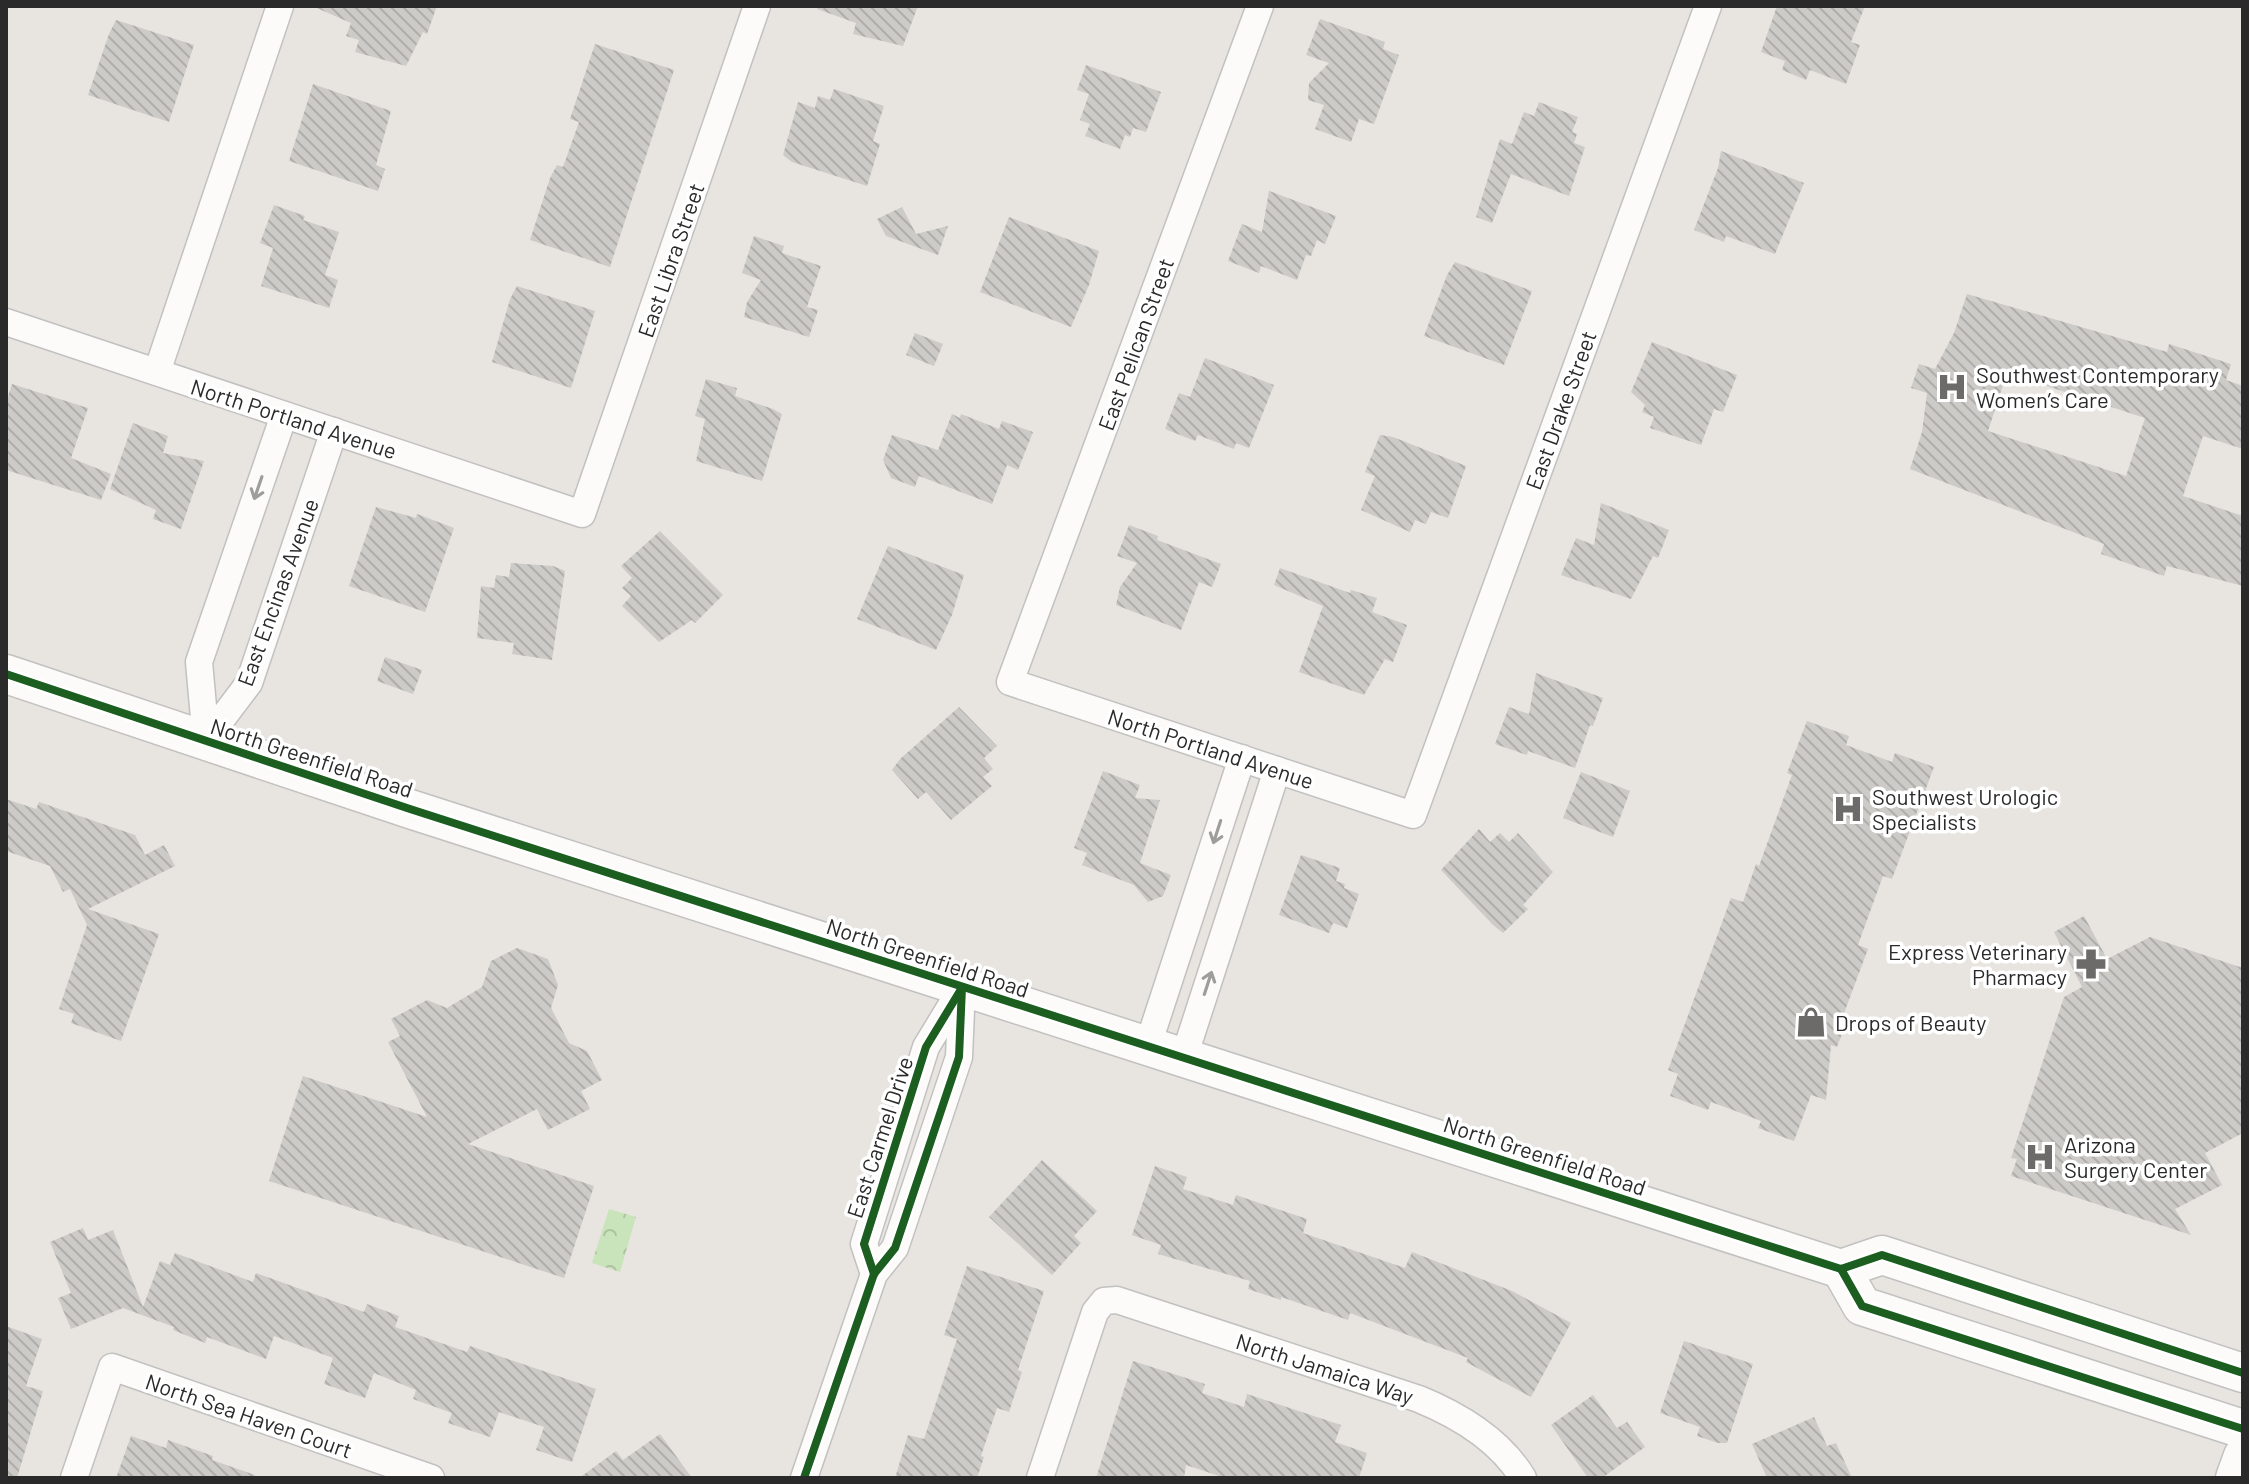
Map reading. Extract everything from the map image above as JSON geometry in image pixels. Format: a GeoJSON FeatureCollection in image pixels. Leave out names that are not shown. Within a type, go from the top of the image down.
{"type":"FeatureCollection","features":[{"type":"Feature","properties":{"kind":"main road","name":"North Greenfield Road"},"geometry":{"type":"LineString","coordinates":[[6,674],[962,987],[1841,1269]]}},
{"type":"Feature","properties":{"kind":"main road"},"geometry":{"type":"LineString","coordinates":[[2243,1373],[1882,1255],[1841,1269],[1862,1306],[2243,1429]]}},
{"type":"Feature","properties":{"kind":"main road"},"geometry":{"type":"LineString","coordinates":[[2235,1478],[2243,1456]]}},
{"type":"Feature","properties":{"kind":"street"},"geometry":{"type":"LineString","coordinates":[[157,372],[280,6]]}},
{"type":"Feature","properties":{"kind":"street","name":"East Libra Street"},"geometry":{"type":"LineString","coordinates":[[582,514],[757,6]]}},
{"type":"Feature","properties":{"kind":"street","name":"East Pelican Street"},"geometry":{"type":"LineString","coordinates":[[1010,682],[1260,6]]}},
{"type":"Feature","properties":{"kind":"street","name":"East Drake Street"},"geometry":{"type":"LineString","coordinates":[[1413,815],[1708,6]]}},
{"type":"Feature","properties":{"kind":"street","name":"North Portland Avenue"},"geometry":{"type":"LineString","coordinates":[[6,322],[582,514]]}},
{"type":"Feature","properties":{"kind":"street","name":"East Encinas Avenue"},"geometry":{"type":"LineString","coordinates":[[206,740],[199,662],[284,415]]}},
{"type":"Feature","properties":{"kind":"street","name":"East Encinas Avenue"},"geometry":{"type":"LineString","coordinates":[[206,740],[249,683],[334,431]]}},
{"type":"Feature","properties":{"kind":"street","name":"North Portland Avenue"},"geometry":{"type":"LineString","coordinates":[[1010,682],[1413,815]]}},
{"type":"Feature","properties":{"kind":"street"},"geometry":{"type":"LineString","coordinates":[[1148,1045],[1242,758]]}},
{"type":"Feature","properties":{"kind":"street"},"geometry":{"type":"LineString","coordinates":[[1184,1057],[1277,770]]}},
{"type":"Feature","properties":{"kind":"street","name":"East Carmel Drive"},"geometry":{"type":"LineString","coordinates":[[804,1478],[874,1274],[864,1244],[926,1047],[962,987]]}},
{"type":"Feature","properties":{"kind":"street","name":"North Jamaica Way"},"geometry":{"type":"LineString","coordinates":[[1040,1478],[1095,1312],[1104,1301],[1117,1300],[1419,1399],[1449,1412],[1474,1428],[1523,1478]]}},
{"type":"Feature","properties":{"kind":"street","name":"North Sea Haven Court"},"geometry":{"type":"LineString","coordinates":[[74,1478],[112,1367],[431,1478]]}},
{"type":"Feature","properties":{"kind":"green space"},"geometry":{"type":"Polygon","coordinates":[[[609,1209],[636,1217],[620,1272],[592,1263],[609,1209]]]}},
{"type":"Feature","properties":{"kind":"building"},"geometry":{"type":"Polygon","coordinates":[[[312,6],[437,6],[427,34],[423,32],[406,66],[355,52],[359,40],[346,36],[351,23],[312,6]]]}},
{"type":"Feature","properties":{"kind":"building"},"geometry":{"type":"Polygon","coordinates":[[[818,6],[918,6],[903,46],[853,34],[856,23],[817,9],[818,6]]]}},
{"type":"Feature","properties":{"kind":"building"},"geometry":{"type":"Polygon","coordinates":[[[1777,6],[1865,6],[1851,42],[1860,45],[1846,84],[1810,70],[1806,80],[1782,70],[1785,61],[1761,52],[1777,6]]]}},
{"type":"Feature","properties":{"kind":"building"},"geometry":{"type":"Polygon","coordinates":[[[1320,19],[1385,42],[1383,49],[1399,55],[1374,124],[1359,119],[1351,142],[1315,129],[1324,105],[1308,100],[1309,83],[1329,63],[1306,55],[1320,19]]]}},
{"type":"Feature","properties":{"kind":"building"},"geometry":{"type":"Polygon","coordinates":[[[116,20],[194,45],[169,122],[88,95],[116,20]]]}},
{"type":"Feature","properties":{"kind":"building"},"geometry":{"type":"Polygon","coordinates":[[[595,44],[674,70],[610,267],[530,240],[550,178],[557,165],[563,167],[579,122],[570,119],[595,44]]]}},
{"type":"Feature","properties":{"kind":"building"},"geometry":{"type":"Polygon","coordinates":[[[1086,65],[1161,92],[1146,132],[1133,128],[1130,137],[1125,135],[1120,149],[1085,136],[1090,124],[1080,120],[1089,94],[1077,90],[1086,65]]]}},
{"type":"Feature","properties":{"kind":"building"},"geometry":{"type":"Polygon","coordinates":[[[313,84],[391,111],[376,165],[385,169],[378,191],[289,161],[313,84]]]}},
{"type":"Feature","properties":{"kind":"building"},"geometry":{"type":"Polygon","coordinates":[[[834,89],[884,106],[873,141],[880,144],[867,186],[792,162],[783,155],[798,102],[815,108],[818,96],[830,100],[834,89]]]}},
{"type":"Feature","properties":{"kind":"building"},"geometry":{"type":"Polygon","coordinates":[[[1539,102],[1578,117],[1572,132],[1577,134],[1574,143],[1585,147],[1569,196],[1511,174],[1492,223],[1476,217],[1500,139],[1512,144],[1524,112],[1534,116],[1539,102]]]}},
{"type":"Feature","properties":{"kind":"building"},"geometry":{"type":"Polygon","coordinates":[[[1721,151],[1804,183],[1775,254],[1726,236],[1724,242],[1694,230],[1718,168],[1721,151]]]}},
{"type":"Feature","properties":{"kind":"building"},"geometry":{"type":"Polygon","coordinates":[[[1269,191],[1336,216],[1325,244],[1317,240],[1311,256],[1306,255],[1297,280],[1261,266],[1259,273],[1228,261],[1242,224],[1262,232],[1269,191]]]}},
{"type":"Feature","properties":{"kind":"building"},"geometry":{"type":"Polygon","coordinates":[[[274,205],[305,216],[303,220],[339,232],[325,275],[338,280],[329,308],[261,286],[273,248],[260,243],[274,205]]]}},
{"type":"Feature","properties":{"kind":"building"},"geometry":{"type":"Polygon","coordinates":[[[902,207],[916,234],[948,226],[938,255],[886,236],[877,219],[902,207]]]}},
{"type":"Feature","properties":{"kind":"building"},"geometry":{"type":"Polygon","coordinates":[[[1009,217],[1099,251],[1071,327],[980,292],[1009,217]]]}},
{"type":"Feature","properties":{"kind":"building"},"geometry":{"type":"Polygon","coordinates":[[[754,236],[784,246],[782,253],[821,266],[807,307],[818,310],[809,337],[744,317],[747,302],[761,280],[742,273],[754,236]]]}},
{"type":"Feature","properties":{"kind":"building"},"geometry":{"type":"Polygon","coordinates":[[[1455,262],[1532,291],[1504,365],[1424,336],[1455,262]]]}},
{"type":"Feature","properties":{"kind":"building"},"geometry":{"type":"Polygon","coordinates":[[[517,286],[595,311],[571,388],[492,362],[510,299],[517,286]]]}},
{"type":"Feature","properties":{"kind":"building"},"geometry":{"type":"Polygon","coordinates":[[[1967,294],[2167,352],[2169,344],[2231,364],[2226,380],[2243,386],[2243,449],[2203,436],[2183,496],[2243,516],[2243,586],[2167,566],[2164,576],[2101,554],[2104,544],[1910,469],[1922,432],[1927,393],[1911,388],[1919,364],[1935,369],[1954,333],[1967,294]],[[2007,373],[1988,431],[2126,476],[2145,418],[2007,373]]]}},
{"type":"Feature","properties":{"kind":"building"},"geometry":{"type":"Polygon","coordinates":[[[915,333],[943,344],[934,366],[906,355],[915,333]]]}},
{"type":"Feature","properties":{"kind":"building"},"geometry":{"type":"Polygon","coordinates":[[[1652,342],[1737,375],[1723,412],[1714,409],[1701,445],[1650,428],[1654,417],[1642,412],[1645,405],[1631,392],[1652,342]]]}},
{"type":"Feature","properties":{"kind":"building"},"geometry":{"type":"Polygon","coordinates":[[[1205,358],[1274,385],[1249,448],[1236,443],[1234,449],[1198,435],[1195,441],[1165,429],[1179,393],[1190,397],[1205,358]]]}},
{"type":"Feature","properties":{"kind":"building"},"geometry":{"type":"Polygon","coordinates":[[[706,379],[737,388],[735,396],[782,414],[762,481],[696,461],[705,419],[695,416],[706,379]]]}},
{"type":"Feature","properties":{"kind":"building"},"geometry":{"type":"Polygon","coordinates":[[[12,384],[88,408],[71,458],[111,474],[101,500],[6,470],[6,403],[12,384]]]}},
{"type":"Feature","properties":{"kind":"building"},"geometry":{"type":"Polygon","coordinates":[[[952,414],[960,418],[961,414],[999,429],[1002,421],[1033,432],[1018,470],[1007,465],[992,504],[919,476],[915,487],[891,478],[883,460],[892,435],[938,450],[952,414]]]}},
{"type":"Feature","properties":{"kind":"building"},"geometry":{"type":"Polygon","coordinates":[[[133,423],[168,436],[163,453],[204,461],[181,529],[153,519],[156,510],[110,489],[133,423]]]}},
{"type":"Feature","properties":{"kind":"building"},"geometry":{"type":"Polygon","coordinates":[[[1380,435],[1393,437],[1466,466],[1448,518],[1431,512],[1426,524],[1415,520],[1410,532],[1361,510],[1375,476],[1365,472],[1380,435]]]}},
{"type":"Feature","properties":{"kind":"building"},"geometry":{"type":"Polygon","coordinates":[[[1601,503],[1669,530],[1658,558],[1653,556],[1631,599],[1561,575],[1576,538],[1594,545],[1601,503]]]}},
{"type":"Feature","properties":{"kind":"building"},"geometry":{"type":"Polygon","coordinates":[[[376,507],[416,518],[417,514],[454,528],[425,612],[349,586],[376,507]]]}},
{"type":"Feature","properties":{"kind":"building"},"geometry":{"type":"Polygon","coordinates":[[[1129,525],[1158,536],[1157,540],[1221,564],[1212,587],[1199,582],[1181,630],[1116,605],[1120,587],[1137,563],[1117,556],[1129,525]]]}},
{"type":"Feature","properties":{"kind":"building"},"geometry":{"type":"Polygon","coordinates":[[[660,531],[723,595],[695,623],[692,620],[659,642],[622,606],[631,596],[622,588],[632,578],[621,566],[660,531]]]}},
{"type":"Feature","properties":{"kind":"building"},"geometry":{"type":"Polygon","coordinates":[[[888,546],[964,575],[952,615],[936,650],[857,619],[888,546]]]}},
{"type":"Feature","properties":{"kind":"building"},"geometry":{"type":"Polygon","coordinates":[[[511,563],[553,566],[565,571],[552,660],[512,654],[514,643],[477,638],[481,586],[494,588],[496,575],[509,577],[511,563]]]}},
{"type":"Feature","properties":{"kind":"building"},"geometry":{"type":"Polygon","coordinates":[[[1280,568],[1350,593],[1351,590],[1377,598],[1372,612],[1407,625],[1393,662],[1385,659],[1364,695],[1299,672],[1323,606],[1274,585],[1280,568]]]}},
{"type":"Feature","properties":{"kind":"building"},"geometry":{"type":"Polygon","coordinates":[[[385,657],[422,670],[413,694],[377,681],[385,657]]]}},
{"type":"Feature","properties":{"kind":"building"},"geometry":{"type":"Polygon","coordinates":[[[1536,673],[1603,698],[1575,768],[1528,751],[1527,755],[1495,744],[1509,707],[1529,714],[1536,673]]]}},
{"type":"Feature","properties":{"kind":"building"},"geometry":{"type":"Polygon","coordinates":[[[959,707],[997,746],[984,758],[993,769],[983,777],[992,786],[951,820],[926,792],[918,799],[892,770],[900,759],[959,707]]]}},
{"type":"Feature","properties":{"kind":"building"},"geometry":{"type":"Polygon","coordinates":[[[1807,721],[1849,736],[1846,745],[1892,762],[1895,753],[1934,767],[1892,879],[1883,876],[1858,945],[1868,949],[1843,1016],[1848,1018],[1837,1047],[1831,1045],[1826,1100],[1811,1095],[1794,1141],[1758,1128],[1761,1121],[1711,1102],[1708,1110],[1670,1096],[1678,1074],[1668,1070],[1731,898],[1743,902],[1756,864],[1759,866],[1792,775],[1787,773],[1807,721]]]}},
{"type":"Feature","properties":{"kind":"building"},"geometry":{"type":"Polygon","coordinates":[[[1103,771],[1140,785],[1135,798],[1160,800],[1140,863],[1171,875],[1163,896],[1148,902],[1134,885],[1082,865],[1087,853],[1074,848],[1103,771]]]}},
{"type":"Feature","properties":{"kind":"building"},"geometry":{"type":"Polygon","coordinates":[[[1581,772],[1630,791],[1613,837],[1563,818],[1581,772]]]}},
{"type":"Feature","properties":{"kind":"building"},"geometry":{"type":"Polygon","coordinates":[[[6,799],[36,809],[39,802],[135,835],[145,855],[164,845],[175,866],[88,909],[159,934],[121,1041],[71,1023],[74,1014],[59,1009],[87,925],[70,889],[63,892],[50,866],[6,851],[6,799]]]}},
{"type":"Feature","properties":{"kind":"building"},"geometry":{"type":"Polygon","coordinates":[[[1479,829],[1490,842],[1500,833],[1509,842],[1518,833],[1553,872],[1523,905],[1528,909],[1503,933],[1441,870],[1479,829]]]}},
{"type":"Feature","properties":{"kind":"building"},"geometry":{"type":"Polygon","coordinates":[[[1301,855],[1340,868],[1336,881],[1359,894],[1347,928],[1333,923],[1329,933],[1279,915],[1301,855]]]}},
{"type":"Feature","properties":{"kind":"building"},"geometry":{"type":"Polygon","coordinates":[[[2084,916],[2107,959],[2150,937],[2243,968],[2243,1133],[2205,1153],[2222,1185],[2175,1209],[2191,1235],[2011,1176],[2017,1159],[2011,1158],[2064,997],[2082,987],[2054,932],[2084,916]]]}},
{"type":"Feature","properties":{"kind":"building"},"geometry":{"type":"Polygon","coordinates":[[[517,948],[548,959],[558,985],[551,1008],[569,1043],[587,1051],[602,1080],[581,1091],[590,1109],[548,1130],[537,1109],[468,1144],[594,1186],[564,1278],[269,1181],[303,1076],[427,1117],[388,1042],[400,1036],[391,1019],[427,1000],[447,1008],[482,987],[491,961],[517,948]]]}},
{"type":"Feature","properties":{"kind":"building"},"geometry":{"type":"Polygon","coordinates":[[[1042,1160],[1097,1211],[1074,1236],[1081,1243],[1052,1275],[989,1217],[1042,1160]]]}},
{"type":"Feature","properties":{"kind":"building"},"geometry":{"type":"Polygon","coordinates":[[[1155,1166],[1187,1177],[1183,1189],[1233,1205],[1236,1195],[1307,1219],[1303,1233],[1405,1268],[1412,1252],[1512,1291],[1571,1323],[1531,1397],[1466,1362],[1468,1358],[1350,1313],[1348,1320],[1281,1297],[1281,1300],[1248,1289],[1250,1281],[1158,1254],[1161,1245],[1132,1235],[1155,1166]]]}},
{"type":"Feature","properties":{"kind":"building"},"geometry":{"type":"Polygon","coordinates":[[[83,1228],[88,1240],[113,1230],[143,1307],[160,1261],[170,1265],[175,1253],[253,1282],[256,1273],[364,1312],[367,1304],[399,1316],[395,1327],[467,1352],[470,1346],[596,1389],[572,1462],[536,1450],[544,1427],[499,1412],[490,1437],[448,1423],[452,1413],[413,1399],[416,1390],[374,1373],[365,1398],[324,1384],[333,1358],[274,1336],[266,1359],[207,1337],[205,1343],[173,1330],[174,1327],[123,1308],[71,1329],[58,1298],[71,1293],[50,1242],[83,1228]]]}},
{"type":"Feature","properties":{"kind":"building"},"geometry":{"type":"Polygon","coordinates":[[[967,1266],[1044,1291],[1018,1370],[1022,1372],[1009,1412],[997,1408],[977,1478],[895,1478],[908,1435],[924,1439],[957,1339],[944,1335],[967,1266]]]}},
{"type":"Feature","properties":{"kind":"building"},"geometry":{"type":"Polygon","coordinates":[[[6,1326],[42,1339],[26,1386],[43,1391],[17,1478],[6,1478],[6,1326]]]}},
{"type":"Feature","properties":{"kind":"building"},"geometry":{"type":"Polygon","coordinates":[[[1684,1341],[1753,1364],[1727,1443],[1697,1436],[1700,1427],[1660,1413],[1684,1341]]]}},
{"type":"Feature","properties":{"kind":"building"},"geometry":{"type":"Polygon","coordinates":[[[1133,1361],[1205,1384],[1202,1393],[1244,1407],[1247,1394],[1341,1425],[1335,1442],[1367,1453],[1359,1478],[1225,1478],[1186,1465],[1184,1478],[1096,1478],[1133,1361]]]}},
{"type":"Feature","properties":{"kind":"building"},"geometry":{"type":"Polygon","coordinates":[[[1593,1395],[1617,1428],[1627,1422],[1645,1447],[1602,1478],[1588,1478],[1551,1425],[1593,1395]]]}},
{"type":"Feature","properties":{"kind":"building"},"geometry":{"type":"Polygon","coordinates":[[[1814,1417],[1827,1446],[1836,1443],[1852,1478],[1767,1478],[1752,1444],[1814,1417]]]}},
{"type":"Feature","properties":{"kind":"building"},"geometry":{"type":"Polygon","coordinates":[[[660,1434],[692,1478],[579,1478],[616,1451],[623,1460],[660,1434]]]}},
{"type":"Feature","properties":{"kind":"building"},"geometry":{"type":"Polygon","coordinates":[[[131,1436],[166,1448],[168,1440],[255,1475],[254,1478],[116,1478],[131,1436]]]}},
{"type":"Feature","properties":{"kind":"cycle path"},"geometry":{"type":"LineString","coordinates":[[6,674],[410,809],[1841,1269],[1882,1255],[2243,1373]]}},
{"type":"Feature","properties":{"kind":"cycle path"},"geometry":{"type":"LineString","coordinates":[[804,1478],[874,1274],[895,1248],[959,1057],[962,987]]}},
{"type":"Feature","properties":{"kind":"cycle path"},"geometry":{"type":"LineString","coordinates":[[874,1274],[864,1244],[926,1047],[960,991]]}},
{"type":"Feature","properties":{"kind":"cycle path"},"geometry":{"type":"LineString","coordinates":[[1841,1269],[1862,1306],[2243,1429]]}},
{"type":"Feature","properties":{"kind":"place","name":"Southwest Contemporary Women’s Care"},"geometry":{"type":"Point","coordinates":[1952,387]}},
{"type":"Feature","properties":{"kind":"place","name":"Southwest Urologic Specialists"},"geometry":{"type":"Point","coordinates":[1848,809]}},
{"type":"Feature","properties":{"kind":"place","name":"Express Veterinary Pharmacy"},"geometry":{"type":"Point","coordinates":[2091,964]}},
{"type":"Feature","properties":{"kind":"place","name":"Drops of Beauty"},"geometry":{"type":"Point","coordinates":[1811,1022]}},
{"type":"Feature","properties":{"kind":"place","name":"Arizona Surgery Center"},"geometry":{"type":"Point","coordinates":[2040,1157]}}]}
